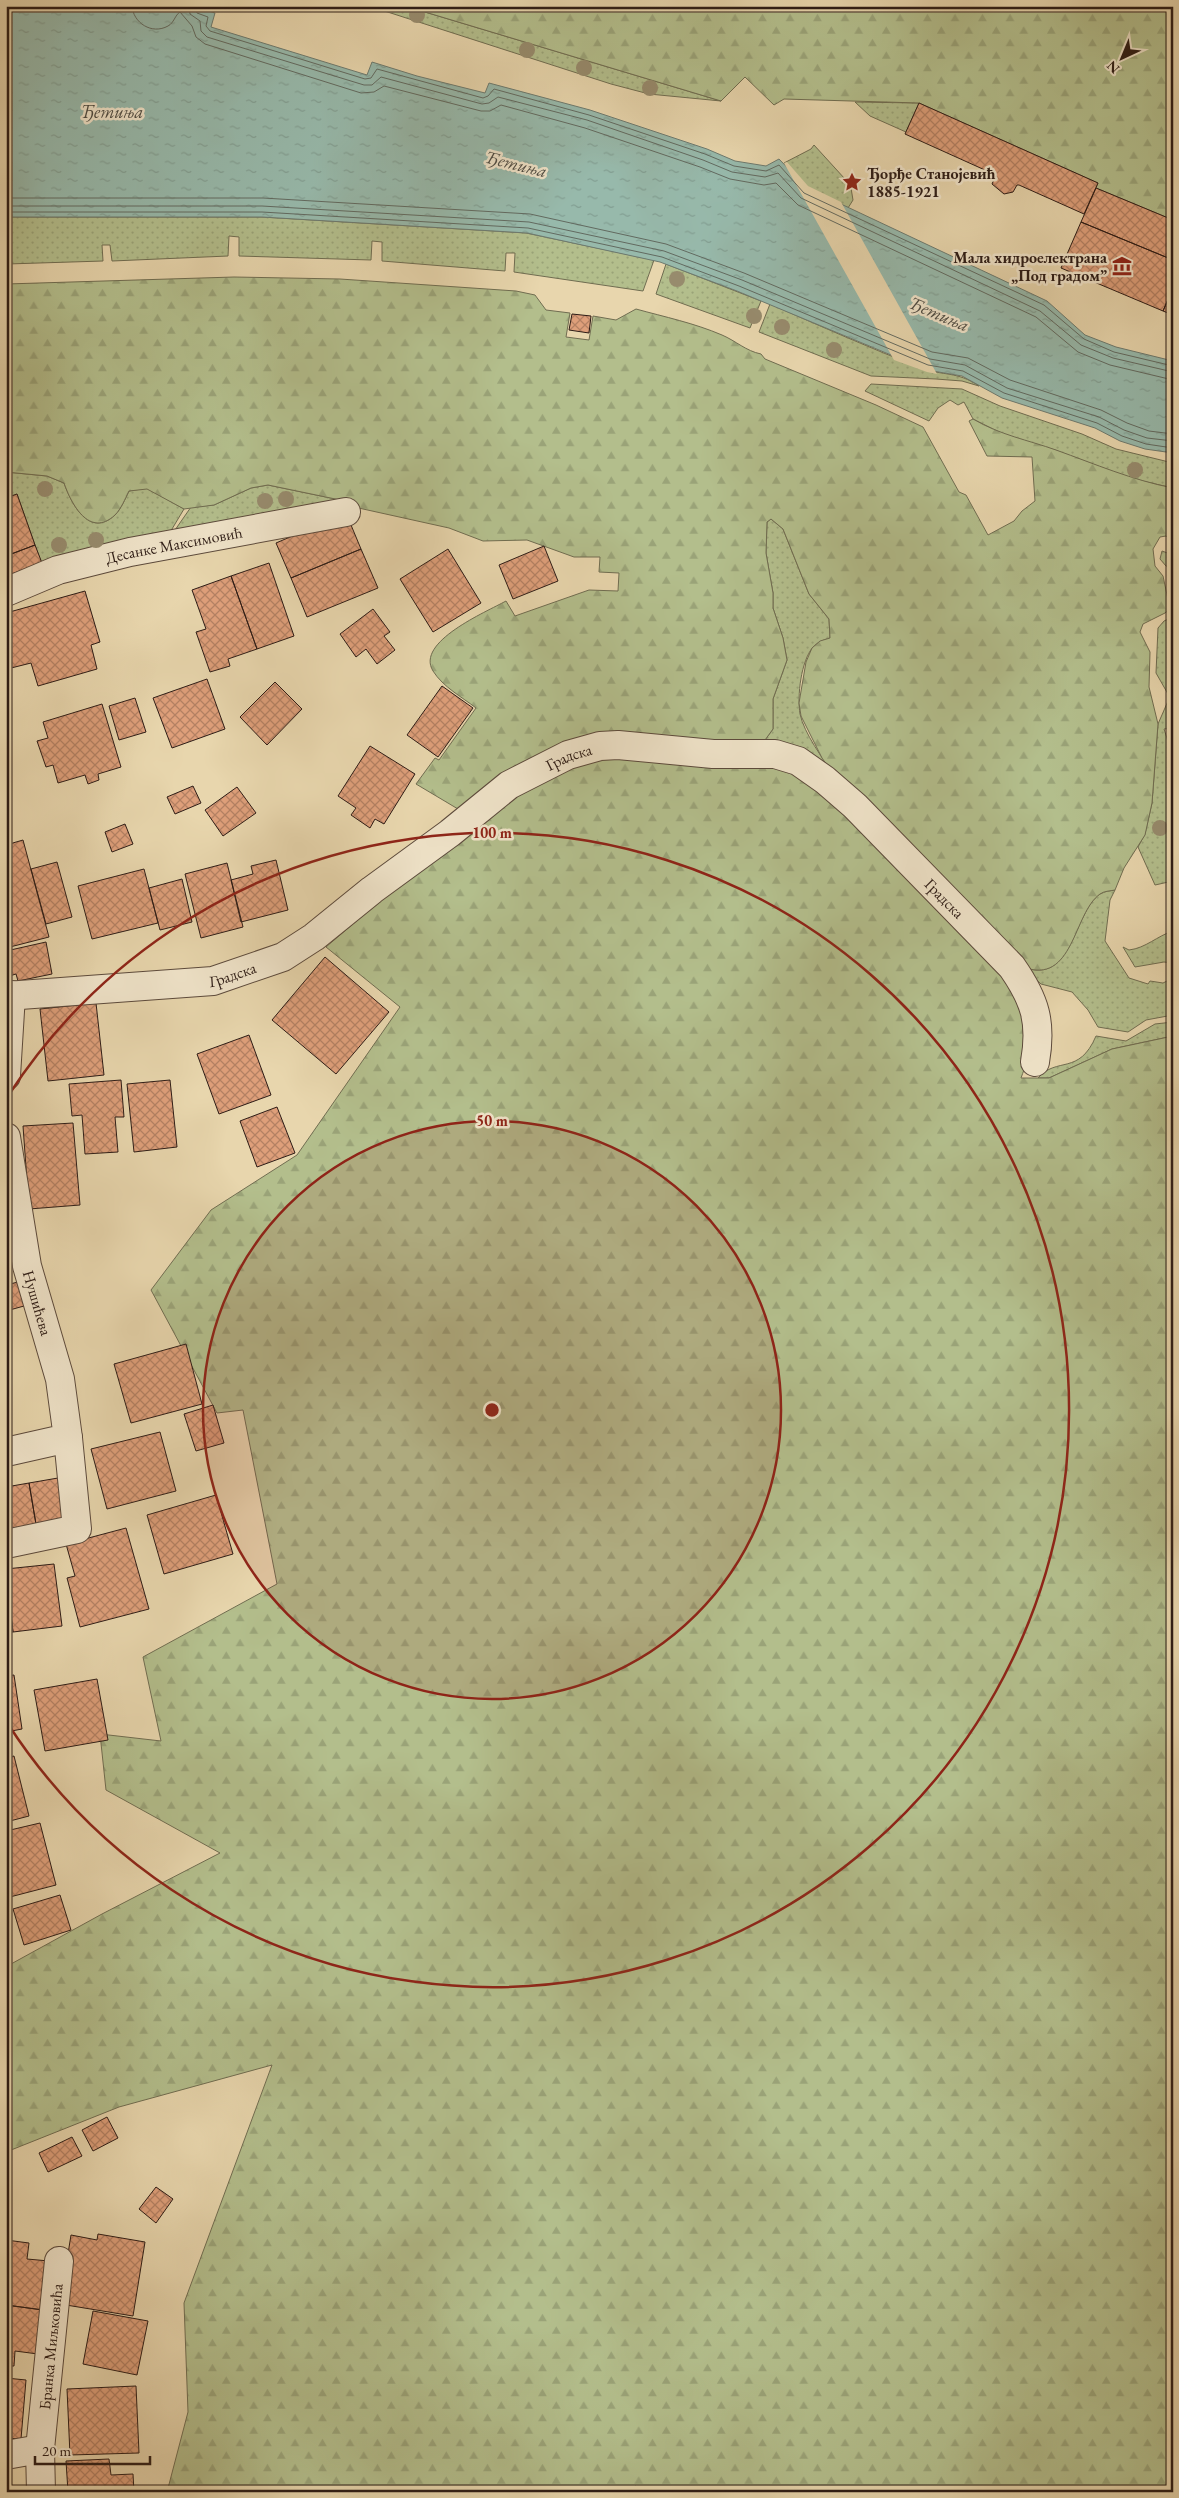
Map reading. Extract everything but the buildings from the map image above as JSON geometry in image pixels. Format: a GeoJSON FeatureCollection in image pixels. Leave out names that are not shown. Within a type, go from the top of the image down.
{"type":"FeatureCollection","features":[{"type":"Feature","properties":{"kind":"street","name":"Десанке Максимовић"},"geometry":{"type":"LineString","coordinates":[[6,592],[58,570],[130,552],[346,512]]}},
{"type":"Feature","properties":{"kind":"street","name":"Градска"},"geometry":{"type":"LineString","coordinates":[[9,996],[213,981],[283,957],[314,937],[372,890],[450,833],[505,788],[568,754],[600,746],[618,745],[713,754],[775,754],[798,761],[811,768],[840,793],[1012,967],[1029,994],[1038,1019],[1039,1032],[1035,1062]]}},
{"type":"Feature","properties":{"kind":"street"},"geometry":{"type":"LineString","coordinates":[[6,1076],[9,996]]}},
{"type":"Feature","properties":{"kind":"street","name":"Нушићева"},"geometry":{"type":"LineString","coordinates":[[6,1137],[27,1266],[60,1379],[77,1529],[6,1544]]}},
{"type":"Feature","properties":{"kind":"street"},"geometry":{"type":"LineString","coordinates":[[6,1452],[68,1438]]}},
{"type":"Feature","properties":{"kind":"street","name":"Бранка Миљковића"},"geometry":{"type":"LineString","coordinates":[[40,2492],[40,2449],[59,2260]]}},
{"type":"Feature","properties":{"kind":"street"},"geometry":{"type":"LineString","coordinates":[[6,2455],[40,2449]]}},
{"type":"Feature","properties":{"kind":"green space"},"geometry":{"type":"Polygon","coordinates":[[[369,6],[405,6],[721,101],[649,94],[611,84],[369,6]]]}},
{"type":"Feature","properties":{"kind":"green space"},"geometry":{"type":"Polygon","coordinates":[[[405,6],[1173,6],[1173,220],[1096,188],[1098,183],[919,103],[784,99],[774,105],[745,77],[721,101],[405,6]]]}},
{"type":"Feature","properties":{"kind":"green space"},"geometry":{"type":"Polygon","coordinates":[[[855,102],[919,103],[906,132],[870,116],[855,102]]]}},
{"type":"Feature","properties":{"kind":"green space"},"geometry":{"type":"Polygon","coordinates":[[[814,145],[851,188],[853,200],[848,208],[807,188],[784,163],[811,149],[814,145]]]}},
{"type":"Feature","properties":{"kind":"green space"},"geometry":{"type":"Polygon","coordinates":[[[6,217],[262,217],[526,233],[654,260],[643,291],[514,272],[515,253],[506,253],[505,271],[382,261],[382,242],[372,241],[371,260],[239,256],[239,237],[229,236],[228,256],[112,261],[110,245],[102,245],[103,261],[7,264],[6,217]]]}},
{"type":"Feature","properties":{"kind":"green space"},"geometry":{"type":"Polygon","coordinates":[[[666,264],[761,301],[750,328],[656,294],[666,264]]]}},
{"type":"Feature","properties":{"kind":"green space"},"geometry":{"type":"Polygon","coordinates":[[[234,277],[340,279],[516,291],[535,295],[546,310],[570,313],[566,337],[589,340],[593,316],[616,320],[636,309],[701,327],[761,354],[765,359],[876,405],[923,427],[959,492],[966,495],[988,535],[1014,521],[1022,511],[1035,501],[1032,457],[987,456],[969,421],[973,419],[1004,433],[1114,471],[1143,481],[1173,488],[1173,541],[1166,536],[1160,537],[1153,549],[1155,566],[1163,576],[1170,609],[1143,624],[1140,632],[1150,652],[1149,687],[1158,724],[1152,803],[1145,835],[1124,868],[1115,890],[1100,894],[1091,903],[1063,957],[1053,966],[1040,970],[1023,967],[834,775],[822,758],[801,716],[799,703],[806,662],[812,648],[820,641],[830,638],[829,619],[809,594],[783,529],[771,519],[767,522],[766,553],[773,593],[773,608],[783,638],[787,660],[773,699],[773,729],[765,740],[750,745],[647,739],[458,809],[416,784],[435,758],[439,760],[476,708],[447,687],[433,671],[430,660],[434,649],[443,639],[469,620],[506,601],[515,616],[589,590],[618,591],[619,573],[599,572],[600,557],[574,557],[527,540],[483,541],[449,528],[354,507],[345,501],[268,485],[251,488],[214,505],[184,509],[147,489],[129,491],[115,515],[106,521],[97,523],[89,521],[82,516],[71,500],[64,483],[47,476],[6,472],[6,284],[234,277]]]}},
{"type":"Feature","properties":{"kind":"green space"},"geometry":{"type":"Polygon","coordinates":[[[770,304],[921,368],[964,378],[979,386],[962,381],[871,376],[759,332],[770,304]]]}},
{"type":"Feature","properties":{"kind":"green space"},"geometry":{"type":"Polygon","coordinates":[[[871,384],[962,389],[1000,406],[1082,434],[1116,449],[1173,463],[1173,488],[1129,478],[1055,450],[1005,435],[973,419],[964,402],[958,405],[950,400],[938,408],[929,421],[865,391],[871,384]]]}},
{"type":"Feature","properties":{"kind":"green space"},"geometry":{"type":"Polygon","coordinates":[[[6,472],[47,476],[64,483],[71,500],[82,516],[89,521],[97,523],[106,521],[115,515],[129,491],[147,488],[184,509],[169,534],[41,562],[17,494],[6,498],[6,472]]]}},
{"type":"Feature","properties":{"kind":"green space"},"geometry":{"type":"Polygon","coordinates":[[[268,485],[345,501],[175,530],[191,507],[214,505],[251,488],[268,485]]]}},
{"type":"Feature","properties":{"kind":"green space"},"geometry":{"type":"Polygon","coordinates":[[[771,519],[783,529],[809,594],[829,619],[830,638],[821,641],[813,647],[805,661],[801,679],[799,707],[805,729],[834,775],[765,740],[773,729],[773,699],[787,660],[783,638],[773,608],[773,593],[766,553],[767,522],[771,519]]]}},
{"type":"Feature","properties":{"kind":"green space"},"geometry":{"type":"Polygon","coordinates":[[[1162,551],[1173,555],[1173,568],[1166,566],[1160,559],[1162,551]]]}},
{"type":"Feature","properties":{"kind":"green space"},"geometry":{"type":"Polygon","coordinates":[[[1173,617],[1173,728],[1164,729],[1173,757],[1173,881],[1155,885],[1138,847],[1145,834],[1152,803],[1158,724],[1168,701],[1168,694],[1156,673],[1158,628],[1164,621],[1173,617]]]}},
{"type":"Feature","properties":{"kind":"green space"},"geometry":{"type":"Polygon","coordinates":[[[604,755],[772,763],[807,776],[1003,972],[1017,1003],[1027,1037],[1027,1059],[1021,1078],[1049,1078],[1112,1049],[1173,1036],[1173,2492],[167,2492],[188,2412],[184,2303],[272,2065],[119,2107],[6,2152],[6,1972],[11,1964],[220,1853],[106,1790],[100,1734],[161,1741],[143,1657],[277,1584],[243,1410],[217,1413],[151,1290],[211,1210],[297,1155],[400,1007],[326,947],[416,870],[525,787],[604,755]]]}},
{"type":"Feature","properties":{"kind":"green space"},"geometry":{"type":"Polygon","coordinates":[[[1115,890],[1110,900],[1105,941],[1129,978],[1148,984],[1150,981],[1163,983],[1173,978],[1173,1015],[1146,1020],[1128,1032],[1098,1027],[1088,1010],[1072,992],[1041,984],[1023,967],[1040,970],[1052,966],[1062,957],[1070,945],[1091,903],[1100,894],[1115,890]]]}},
{"type":"Feature","properties":{"kind":"green space"},"geometry":{"type":"Polygon","coordinates":[[[1173,931],[1173,963],[1164,962],[1135,967],[1123,947],[1129,950],[1135,949],[1173,931]]]}},
{"type":"Feature","properties":{"kind":"green space"},"geometry":{"type":"Polygon","coordinates":[[[1173,1022],[1173,1036],[1112,1049],[1049,1078],[1038,1078],[1053,1068],[1068,1064],[1082,1056],[1096,1036],[1126,1041],[1155,1024],[1173,1022]]]}},
{"type":"Feature","properties":{"kind":"water","name":"Ђетиња"},"geometry":{"type":"Polygon","coordinates":[[[6,6],[144,6],[158,11],[160,6],[193,6],[215,13],[211,27],[367,75],[372,62],[417,76],[485,93],[489,83],[590,110],[707,149],[735,161],[766,166],[779,159],[807,188],[1047,301],[1085,335],[1116,347],[1173,361],[1173,453],[1145,449],[1120,441],[1095,428],[1002,398],[962,376],[927,370],[737,291],[660,262],[527,233],[262,217],[6,217],[6,6]]]}},
{"type":"Feature","properties":{"kind":"pier"},"geometry":{"type":"Polygon","coordinates":[[[787,162],[808,186],[841,202],[937,374],[894,360],[784,163],[787,162]]]}},
{"type":"Feature","properties":{"kind":"place","name":"Ђорђе Станојевић 1885-1921"},"geometry":{"type":"Point","coordinates":[852,182]}},
{"type":"Feature","properties":{"kind":"place","name":"Мала хидроелектрана „Под градом”"},"geometry":{"type":"Point","coordinates":[1122,266]}}]}
